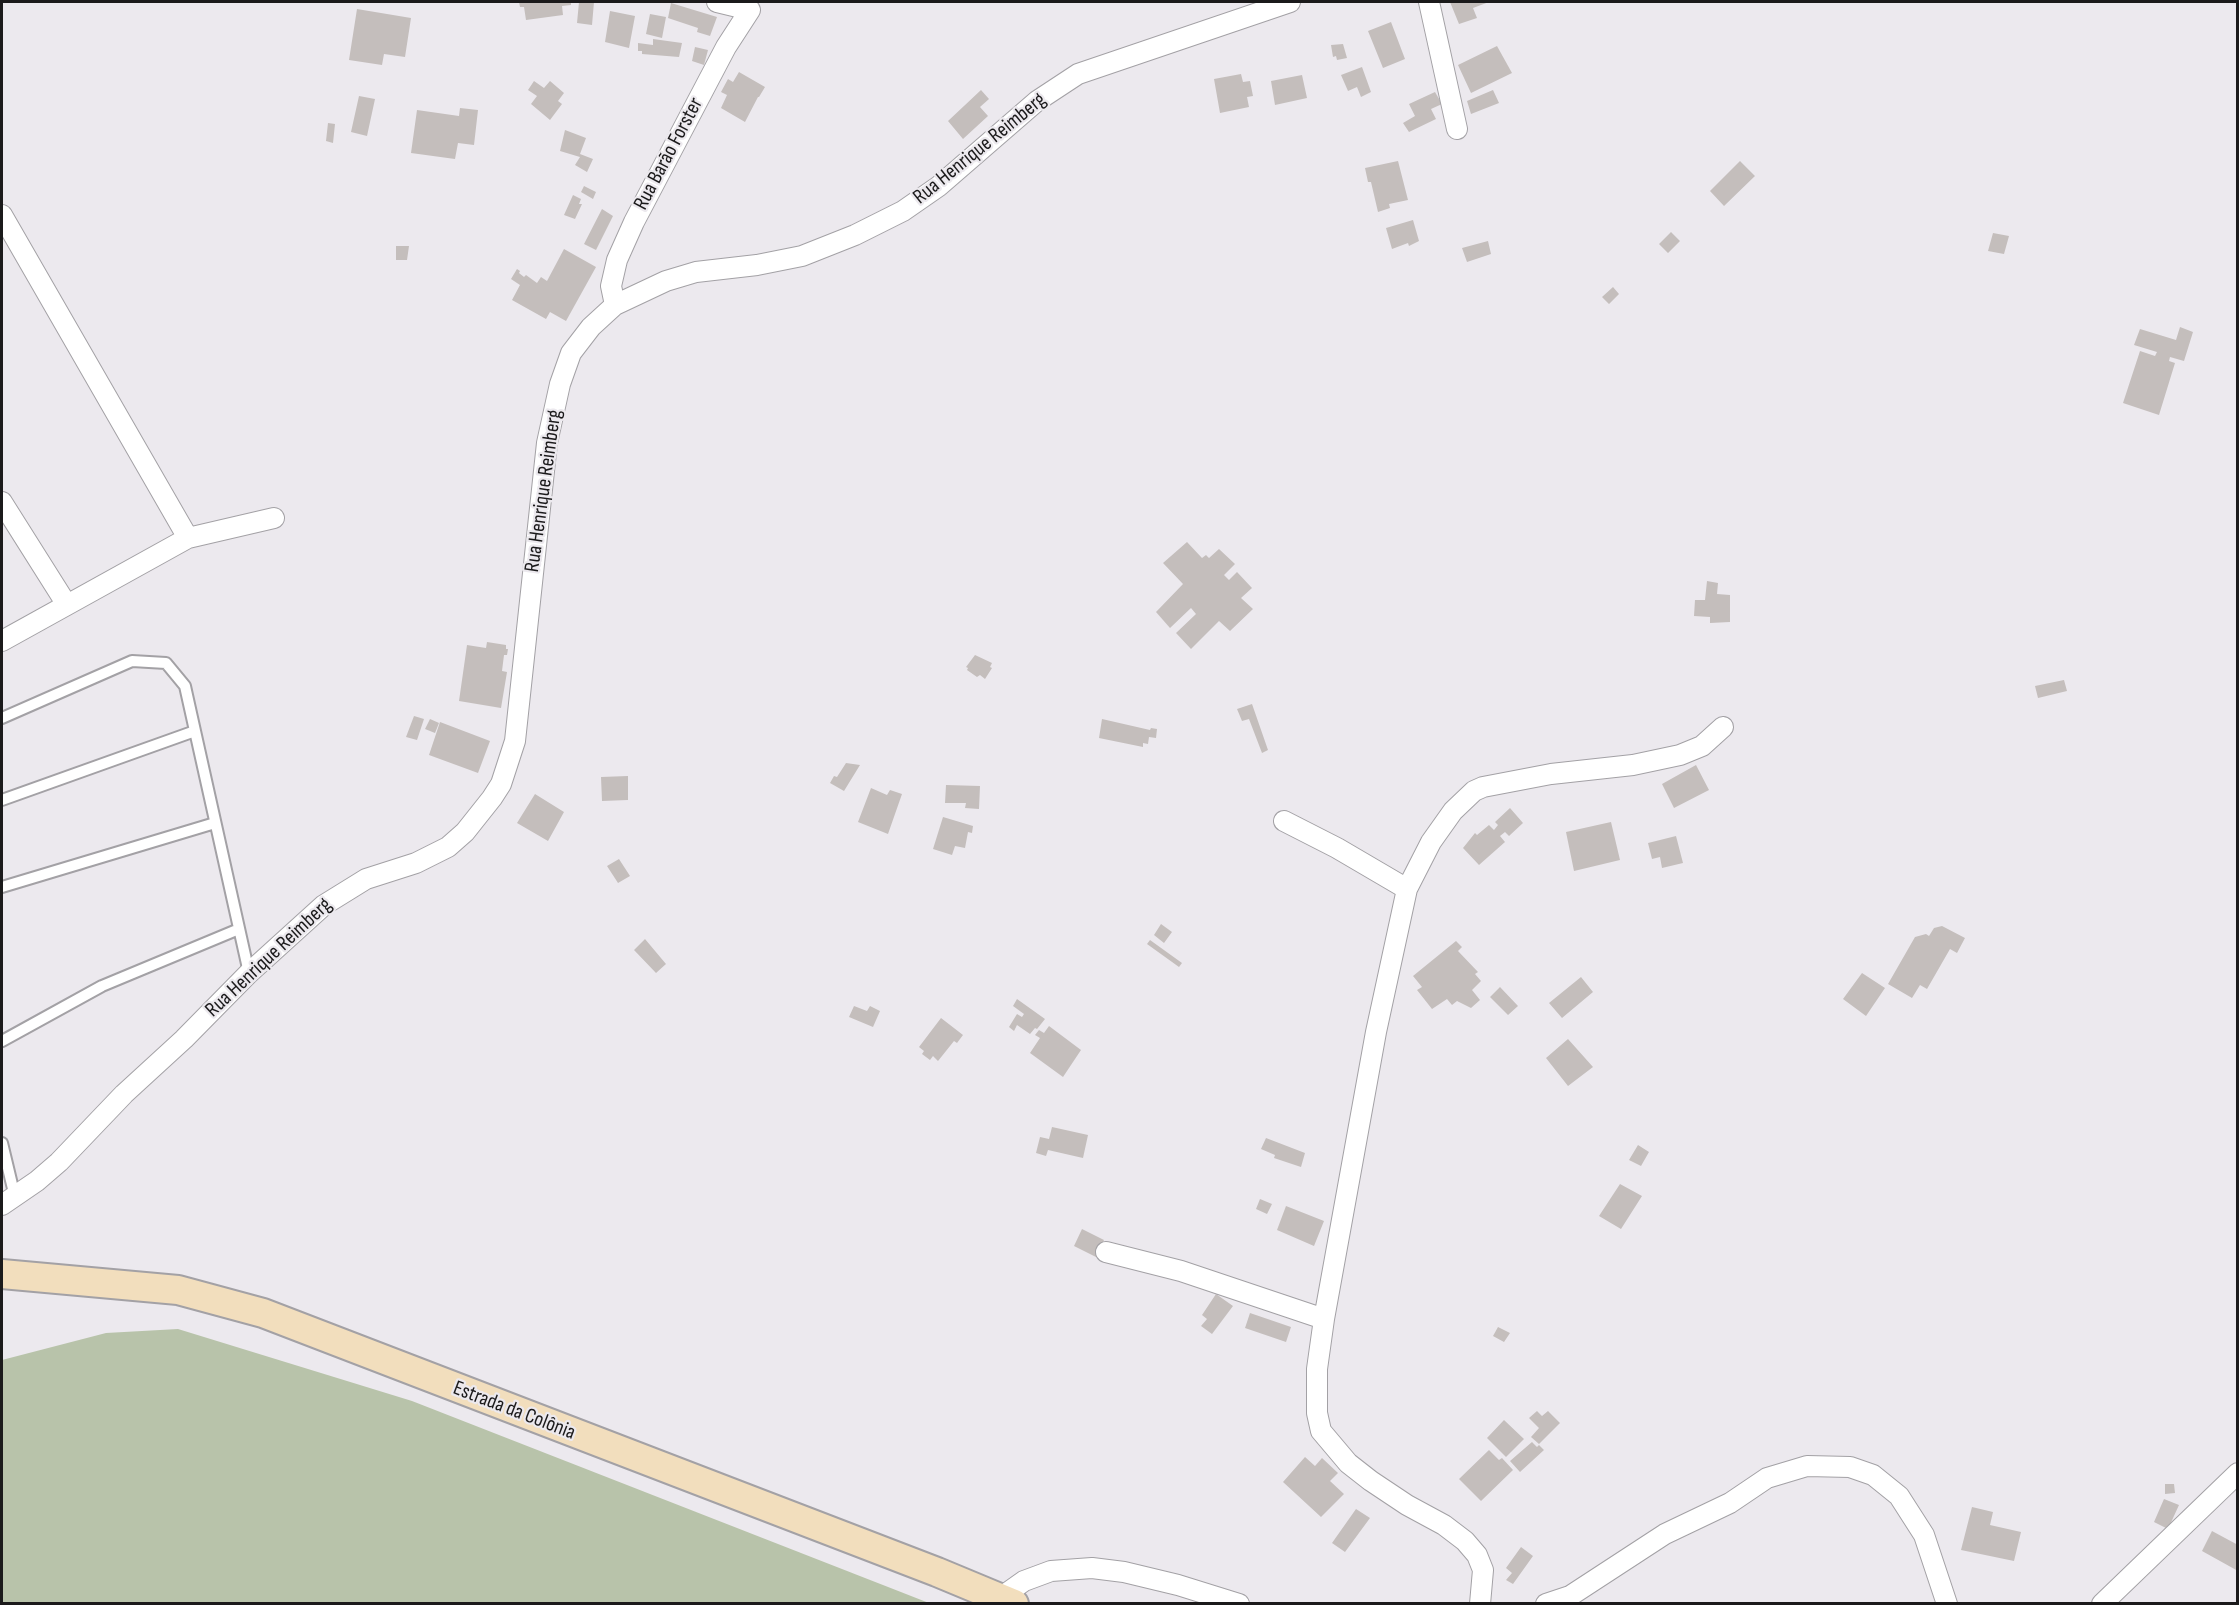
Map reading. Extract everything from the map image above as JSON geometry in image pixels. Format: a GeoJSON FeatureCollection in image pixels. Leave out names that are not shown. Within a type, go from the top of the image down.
{"type":"FeatureCollection","features":[{"type":"Feature","properties":{"kind":"main road","name":"Estrada da Colônia"},"geometry":{"type":"LineString","coordinates":[[2,1274],[178,1290],[263,1313],[1007,1601]]}},
{"type":"Feature","properties":{"kind":"street","name":"Rua Barão Forster"},"geometry":{"type":"LineString","coordinates":[[615,305],[611,286],[617,260],[634,222],[726,47],[750,10],[717,2]]}},
{"type":"Feature","properties":{"kind":"street","name":"Rua Henrique Reimberg"},"geometry":{"type":"LineString","coordinates":[[8,1201],[59,1162],[124,1094],[184,1039],[249,973],[324,905],[366,879],[417,863],[448,847],[465,832],[501,784],[515,741],[547,443],[560,384],[571,353],[591,327],[615,305],[666,280],[696,272],[757,265],[802,256],[855,235],[903,211],[939,186],[1037,101],[1078,74],[1290,2]]}},
{"type":"Feature","properties":{"kind":"street"},"geometry":{"type":"LineString","coordinates":[[1429,2],[1457,129]]}},
{"type":"Feature","properties":{"kind":"street"},"geometry":{"type":"LineString","coordinates":[[2,215],[188,538]]}},
{"type":"Feature","properties":{"kind":"street"},"geometry":{"type":"LineString","coordinates":[[2,502],[66,605]]}},
{"type":"Feature","properties":{"kind":"street"},"geometry":{"type":"LineString","coordinates":[[2,641],[188,538],[274,518]]}},
{"type":"Feature","properties":{"kind":"street"},"geometry":{"type":"LineString","coordinates":[[1480,1604],[1483,1570],[1477,1555],[1465,1541],[1371,1481],[1348,1463],[1321,1431],[1316,1395],[1324,1319],[1376,1032],[1407,889],[1431,842],[1453,811],[1474,791],[1483,786],[1551,774],[1633,765],[1680,755],[1702,746],[1723,727]]}},
{"type":"Feature","properties":{"kind":"street"},"geometry":{"type":"LineString","coordinates":[[1284,821],[1337,848],[1407,889]]}},
{"type":"Feature","properties":{"kind":"street"},"geometry":{"type":"LineString","coordinates":[[1106,1252],[1181,1271],[1324,1319]]}},
{"type":"Feature","properties":{"kind":"street"},"geometry":{"type":"LineString","coordinates":[[1546,1604],[1570,1596],[1665,1534],[1730,1503],[1767,1478],[1807,1466],[1850,1467],[1873,1475],[1899,1496],[1924,1534],[1947,1604]]}},
{"type":"Feature","properties":{"kind":"street"},"geometry":{"type":"LineString","coordinates":[[2102,1604],[2238,1473]]}},
{"type":"Feature","properties":{"kind":"street"},"geometry":{"type":"LineString","coordinates":[[1007,1601],[1024,1581],[1051,1571],[1106,1568],[1178,1585],[1239,1604]]}},
{"type":"Feature","properties":{"kind":"lane"},"geometry":{"type":"LineString","coordinates":[[2,718],[132,661],[166,663],[185,686],[249,973]]}},
{"type":"Feature","properties":{"kind":"lane"},"geometry":{"type":"LineString","coordinates":[[2,800],[195,730]]}},
{"type":"Feature","properties":{"kind":"lane"},"geometry":{"type":"LineString","coordinates":[[2,886],[215,823]]}},
{"type":"Feature","properties":{"kind":"lane"},"geometry":{"type":"LineString","coordinates":[[2,1041],[102,987],[239,929]]}},
{"type":"Feature","properties":{"kind":"lane"},"geometry":{"type":"LineString","coordinates":[[2,1143],[8,1201]]}},
{"type":"Feature","properties":{"kind":"green space"},"geometry":{"type":"Polygon","coordinates":[[[178,1329],[412,1401],[929,1603],[2,1603],[2,1360],[106,1333],[178,1329]]]}},
{"type":"Feature","properties":{"kind":"building"},"geometry":{"type":"Polygon","coordinates":[[[519,2],[571,2],[571,5],[562,6],[563,15],[526,20],[524,7],[520,7],[519,2]]]}},
{"type":"Feature","properties":{"kind":"building"},"geometry":{"type":"Polygon","coordinates":[[[579,2],[594,2],[592,25],[577,23],[579,2]]]}},
{"type":"Feature","properties":{"kind":"building"},"geometry":{"type":"Polygon","coordinates":[[[1450,2],[1489,2],[1473,8],[1477,18],[1459,24],[1450,2]]]}},
{"type":"Feature","properties":{"kind":"building"},"geometry":{"type":"Polygon","coordinates":[[[671,3],[717,17],[710,36],[697,32],[698,28],[668,18],[671,3]]]}},
{"type":"Feature","properties":{"kind":"building"},"geometry":{"type":"Polygon","coordinates":[[[357,9],[411,18],[405,57],[384,54],[382,65],[349,60],[357,9]]]}},
{"type":"Feature","properties":{"kind":"building"},"geometry":{"type":"Polygon","coordinates":[[[610,11],[635,16],[629,48],[605,42],[610,11]]]}},
{"type":"Feature","properties":{"kind":"building"},"geometry":{"type":"Polygon","coordinates":[[[650,14],[666,17],[662,38],[646,34],[650,14]]]}},
{"type":"Feature","properties":{"kind":"building"},"geometry":{"type":"Polygon","coordinates":[[[1391,22],[1405,59],[1383,68],[1368,31],[1391,22]]]}},
{"type":"Feature","properties":{"kind":"building"},"geometry":{"type":"Polygon","coordinates":[[[653,39],[682,43],[679,57],[642,54],[642,51],[638,51],[638,43],[653,45],[653,39]]]}},
{"type":"Feature","properties":{"kind":"building"},"geometry":{"type":"Polygon","coordinates":[[[1343,44],[1347,58],[1337,60],[1336,56],[1333,57],[1331,45],[1343,44]]]}},
{"type":"Feature","properties":{"kind":"building"},"geometry":{"type":"Polygon","coordinates":[[[1497,46],[1512,73],[1471,93],[1458,65],[1497,46]]]}},
{"type":"Feature","properties":{"kind":"building"},"geometry":{"type":"Polygon","coordinates":[[[695,47],[708,50],[704,65],[692,61],[695,47]]]}},
{"type":"Feature","properties":{"kind":"building"},"geometry":{"type":"Polygon","coordinates":[[[1362,67],[1371,92],[1361,97],[1357,87],[1348,91],[1341,75],[1362,67]]]}},
{"type":"Feature","properties":{"kind":"building"},"geometry":{"type":"Polygon","coordinates":[[[739,72],[765,87],[745,122],[721,108],[727,95],[721,92],[728,79],[733,82],[739,72]]]}},
{"type":"Feature","properties":{"kind":"building"},"geometry":{"type":"Polygon","coordinates":[[[1241,74],[1243,82],[1250,81],[1253,96],[1247,97],[1249,107],[1220,113],[1214,79],[1241,74]]]}},
{"type":"Feature","properties":{"kind":"building"},"geometry":{"type":"Polygon","coordinates":[[[1302,75],[1307,98],[1275,105],[1271,81],[1302,75]]]}},
{"type":"Feature","properties":{"kind":"building"},"geometry":{"type":"Polygon","coordinates":[[[534,81],[544,88],[550,81],[564,93],[558,101],[562,104],[550,120],[531,104],[537,96],[528,90],[534,81]]]}},
{"type":"Feature","properties":{"kind":"building"},"geometry":{"type":"Polygon","coordinates":[[[981,90],[989,99],[980,107],[988,116],[963,139],[948,121],[981,90]]]}},
{"type":"Feature","properties":{"kind":"building"},"geometry":{"type":"Polygon","coordinates":[[[1493,90],[1499,103],[1471,114],[1467,101],[1493,90]]]}},
{"type":"Feature","properties":{"kind":"building"},"geometry":{"type":"Polygon","coordinates":[[[1435,92],[1442,104],[1431,109],[1436,119],[1409,132],[1403,123],[1415,116],[1409,104],[1435,92]]]}},
{"type":"Feature","properties":{"kind":"building"},"geometry":{"type":"Polygon","coordinates":[[[359,96],[375,99],[367,136],[351,132],[359,96]]]}},
{"type":"Feature","properties":{"kind":"building"},"geometry":{"type":"Polygon","coordinates":[[[460,108],[478,110],[474,145],[458,143],[455,159],[411,153],[417,110],[459,116],[460,108]]]}},
{"type":"Feature","properties":{"kind":"building"},"geometry":{"type":"Polygon","coordinates":[[[328,123],[335,124],[333,143],[326,141],[328,123]]]}},
{"type":"Feature","properties":{"kind":"building"},"geometry":{"type":"Polygon","coordinates":[[[565,130],[586,138],[580,154],[593,159],[587,172],[575,165],[580,157],[560,151],[565,130]]]}},
{"type":"Feature","properties":{"kind":"building"},"geometry":{"type":"Polygon","coordinates":[[[1398,161],[1408,200],[1389,204],[1390,208],[1378,212],[1365,168],[1398,161]]]}},
{"type":"Feature","properties":{"kind":"building"},"geometry":{"type":"Polygon","coordinates":[[[1740,161],[1755,176],[1724,206],[1710,191],[1740,161]]]}},
{"type":"Feature","properties":{"kind":"building"},"geometry":{"type":"Polygon","coordinates":[[[584,186],[596,192],[593,199],[581,192],[584,186]]]}},
{"type":"Feature","properties":{"kind":"building"},"geometry":{"type":"Polygon","coordinates":[[[573,195],[581,199],[579,204],[582,204],[575,219],[564,215],[573,195]]]}},
{"type":"Feature","properties":{"kind":"building"},"geometry":{"type":"Polygon","coordinates":[[[602,209],[613,216],[596,250],[584,244],[602,209]]]}},
{"type":"Feature","properties":{"kind":"building"},"geometry":{"type":"Polygon","coordinates":[[[1413,220],[1419,241],[1409,246],[1408,243],[1392,249],[1386,228],[1413,220]]]}},
{"type":"Feature","properties":{"kind":"building"},"geometry":{"type":"Polygon","coordinates":[[[1671,232],[1680,241],[1668,253],[1659,244],[1671,232]]]}},
{"type":"Feature","properties":{"kind":"building"},"geometry":{"type":"Polygon","coordinates":[[[1993,233],[2009,236],[2004,254],[1988,251],[1993,233]]]}},
{"type":"Feature","properties":{"kind":"building"},"geometry":{"type":"Polygon","coordinates":[[[1488,241],[1491,254],[1467,262],[1462,248],[1488,241]]]}},
{"type":"Feature","properties":{"kind":"building"},"geometry":{"type":"Polygon","coordinates":[[[396,246],[409,246],[407,260],[396,260],[396,246]]]}},
{"type":"Feature","properties":{"kind":"building"},"geometry":{"type":"Polygon","coordinates":[[[564,249],[596,267],[566,321],[550,312],[546,319],[512,300],[520,285],[511,279],[517,269],[524,277],[526,275],[537,283],[541,277],[547,281],[564,249]]]}},
{"type":"Feature","properties":{"kind":"building"},"geometry":{"type":"Polygon","coordinates":[[[1613,287],[1619,294],[1609,304],[1602,297],[1613,287]]]}},
{"type":"Feature","properties":{"kind":"building"},"geometry":{"type":"Polygon","coordinates":[[[2180,327],[2193,332],[2184,361],[2170,357],[2169,361],[2175,363],[2159,415],[2123,403],[2140,351],[2155,356],[2157,352],[2134,345],[2140,329],[2176,340],[2180,327]]]}},
{"type":"Feature","properties":{"kind":"building"},"geometry":{"type":"Polygon","coordinates":[[[1187,542],[1202,558],[1206,555],[1209,558],[1219,549],[1235,564],[1224,575],[1229,580],[1237,572],[1252,588],[1241,598],[1253,609],[1230,631],[1219,621],[1191,649],[1176,633],[1196,614],[1191,608],[1170,628],[1156,612],[1183,584],[1163,563],[1187,542]]]}},
{"type":"Feature","properties":{"kind":"building"},"geometry":{"type":"Polygon","coordinates":[[[1707,581],[1718,583],[1717,594],[1730,595],[1730,622],[1710,623],[1710,617],[1694,616],[1695,600],[1705,600],[1707,581]]]}},
{"type":"Feature","properties":{"kind":"building"},"geometry":{"type":"Polygon","coordinates":[[[487,642],[506,645],[508,649],[507,655],[504,655],[502,671],[507,672],[501,708],[459,701],[467,645],[486,648],[487,642]]]}},
{"type":"Feature","properties":{"kind":"building"},"geometry":{"type":"Polygon","coordinates":[[[975,655],[992,663],[990,667],[992,668],[985,679],[967,670],[966,667],[975,655]]]}},
{"type":"Feature","properties":{"kind":"building"},"geometry":{"type":"Polygon","coordinates":[[[2064,680],[2067,691],[2038,698],[2035,686],[2064,680]]]}},
{"type":"Feature","properties":{"kind":"building"},"geometry":{"type":"Polygon","coordinates":[[[1252,704],[1268,750],[1262,753],[1249,719],[1242,721],[1237,709],[1252,704]]]}},
{"type":"Feature","properties":{"kind":"building"},"geometry":{"type":"Polygon","coordinates":[[[414,716],[424,719],[417,740],[406,737],[414,716]]]}},
{"type":"Feature","properties":{"kind":"building"},"geometry":{"type":"Polygon","coordinates":[[[430,719],[439,723],[435,733],[425,729],[430,719]]]}},
{"type":"Feature","properties":{"kind":"building"},"geometry":{"type":"Polygon","coordinates":[[[1102,719],[1150,730],[1151,728],[1157,729],[1156,738],[1149,737],[1148,744],[1143,743],[1143,747],[1099,738],[1102,719]]]}},
{"type":"Feature","properties":{"kind":"building"},"geometry":{"type":"Polygon","coordinates":[[[440,722],[490,741],[478,773],[429,755],[440,722]]]}},
{"type":"Feature","properties":{"kind":"building"},"geometry":{"type":"Polygon","coordinates":[[[846,763],[860,765],[844,791],[830,783],[846,763]]]}},
{"type":"Feature","properties":{"kind":"building"},"geometry":{"type":"Polygon","coordinates":[[[1696,765],[1709,790],[1674,808],[1662,784],[1696,765]]]}},
{"type":"Feature","properties":{"kind":"building"},"geometry":{"type":"Polygon","coordinates":[[[628,776],[628,800],[602,801],[601,777],[628,776]]]}},
{"type":"Feature","properties":{"kind":"building"},"geometry":{"type":"Polygon","coordinates":[[[946,785],[980,786],[979,809],[965,808],[966,803],[945,803],[946,785]]]}},
{"type":"Feature","properties":{"kind":"building"},"geometry":{"type":"Polygon","coordinates":[[[871,788],[887,795],[890,790],[902,794],[888,834],[858,822],[871,788]]]}},
{"type":"Feature","properties":{"kind":"building"},"geometry":{"type":"Polygon","coordinates":[[[535,794],[564,812],[548,841],[517,823],[535,794]]]}},
{"type":"Feature","properties":{"kind":"building"},"geometry":{"type":"Polygon","coordinates":[[[1510,808],[1523,823],[1509,836],[1505,832],[1500,836],[1505,842],[1479,865],[1463,848],[1475,833],[1477,835],[1489,825],[1494,830],[1498,825],[1495,822],[1510,808]]]}},
{"type":"Feature","properties":{"kind":"building"},"geometry":{"type":"Polygon","coordinates":[[[943,817],[973,826],[972,833],[968,832],[965,848],[955,846],[952,855],[933,849],[943,817]]]}},
{"type":"Feature","properties":{"kind":"building"},"geometry":{"type":"Polygon","coordinates":[[[1611,822],[1620,860],[1574,871],[1566,832],[1611,822]]]}},
{"type":"Feature","properties":{"kind":"building"},"geometry":{"type":"Polygon","coordinates":[[[1676,836],[1683,863],[1662,868],[1660,857],[1652,859],[1648,843],[1676,836]]]}},
{"type":"Feature","properties":{"kind":"building"},"geometry":{"type":"Polygon","coordinates":[[[619,859],[630,876],[618,883],[607,866],[619,859]]]}},
{"type":"Feature","properties":{"kind":"building"},"geometry":{"type":"Polygon","coordinates":[[[1161,924],[1172,932],[1164,943],[1154,935],[1161,924]]]}},
{"type":"Feature","properties":{"kind":"building"},"geometry":{"type":"Polygon","coordinates":[[[1942,926],[1965,938],[1957,953],[1950,949],[1927,989],[1920,985],[1912,998],[1888,984],[1915,937],[1926,934],[1929,936],[1934,928],[1942,926]]]}},
{"type":"Feature","properties":{"kind":"building"},"geometry":{"type":"Polygon","coordinates":[[[645,939],[666,964],[656,973],[634,950],[645,939]]]}},
{"type":"Feature","properties":{"kind":"building"},"geometry":{"type":"Polygon","coordinates":[[[1150,940],[1182,963],[1179,967],[1147,944],[1150,940]]]}},
{"type":"Feature","properties":{"kind":"building"},"geometry":{"type":"Polygon","coordinates":[[[1456,941],[1462,947],[1458,951],[1478,972],[1475,974],[1481,981],[1472,990],[1480,1000],[1471,1008],[1457,1001],[1452,1005],[1447,999],[1432,1009],[1417,990],[1422,987],[1413,976],[1456,941]]]}},
{"type":"Feature","properties":{"kind":"building"},"geometry":{"type":"Polygon","coordinates":[[[1862,973],[1885,988],[1866,1016],[1843,999],[1862,973]]]}},
{"type":"Feature","properties":{"kind":"building"},"geometry":{"type":"Polygon","coordinates":[[[1581,977],[1593,992],[1562,1018],[1549,1003],[1581,977]]]}},
{"type":"Feature","properties":{"kind":"building"},"geometry":{"type":"Polygon","coordinates":[[[1500,987],[1518,1006],[1508,1015],[1490,997],[1500,987]]]}},
{"type":"Feature","properties":{"kind":"building"},"geometry":{"type":"Polygon","coordinates":[[[1017,999],[1045,1019],[1030,1034],[1017,1025],[1014,1031],[1009,1027],[1017,1014],[1022,1017],[1024,1014],[1013,1006],[1017,999]]]}},
{"type":"Feature","properties":{"kind":"building"},"geometry":{"type":"Polygon","coordinates":[[[854,1006],[867,1011],[870,1006],[880,1011],[873,1027],[849,1017],[854,1006]]]}},
{"type":"Feature","properties":{"kind":"building"},"geometry":{"type":"Polygon","coordinates":[[[941,1018],[963,1035],[957,1043],[954,1041],[938,1061],[933,1056],[930,1060],[922,1054],[924,1051],[919,1047],[941,1018]]]}},
{"type":"Feature","properties":{"kind":"building"},"geometry":{"type":"Polygon","coordinates":[[[1049,1026],[1081,1050],[1063,1077],[1030,1053],[1040,1038],[1035,1035],[1039,1030],[1044,1033],[1049,1026]]]}},
{"type":"Feature","properties":{"kind":"building"},"geometry":{"type":"Polygon","coordinates":[[[1568,1039],[1593,1067],[1568,1086],[1546,1058],[1568,1039]]]}},
{"type":"Feature","properties":{"kind":"building"},"geometry":{"type":"Polygon","coordinates":[[[1052,1127],[1088,1135],[1083,1158],[1048,1150],[1046,1156],[1036,1153],[1040,1137],[1049,1139],[1052,1127]]]}},
{"type":"Feature","properties":{"kind":"building"},"geometry":{"type":"Polygon","coordinates":[[[1266,1138],[1305,1153],[1301,1167],[1274,1158],[1275,1155],[1261,1149],[1266,1138]]]}},
{"type":"Feature","properties":{"kind":"building"},"geometry":{"type":"Polygon","coordinates":[[[1638,1145],[1649,1152],[1641,1166],[1629,1160],[1638,1145]]]}},
{"type":"Feature","properties":{"kind":"building"},"geometry":{"type":"Polygon","coordinates":[[[1620,1184],[1642,1196],[1621,1229],[1599,1216],[1620,1184]]]}},
{"type":"Feature","properties":{"kind":"building"},"geometry":{"type":"Polygon","coordinates":[[[1260,1199],[1272,1204],[1267,1214],[1256,1209],[1260,1199]]]}},
{"type":"Feature","properties":{"kind":"building"},"geometry":{"type":"Polygon","coordinates":[[[1286,1206],[1324,1221],[1314,1246],[1277,1230],[1286,1206]]]}},
{"type":"Feature","properties":{"kind":"building"},"geometry":{"type":"Polygon","coordinates":[[[1082,1229],[1104,1240],[1096,1257],[1074,1246],[1082,1229]]]}},
{"type":"Feature","properties":{"kind":"building"},"geometry":{"type":"Polygon","coordinates":[[[1216,1294],[1233,1306],[1212,1334],[1201,1326],[1207,1319],[1202,1315],[1216,1294]]]}},
{"type":"Feature","properties":{"kind":"building"},"geometry":{"type":"Polygon","coordinates":[[[1250,1313],[1291,1327],[1286,1342],[1245,1328],[1250,1313]]]}},
{"type":"Feature","properties":{"kind":"building"},"geometry":{"type":"Polygon","coordinates":[[[1498,1327],[1510,1333],[1504,1342],[1493,1336],[1498,1327]]]}},
{"type":"Feature","properties":{"kind":"building"},"geometry":{"type":"Polygon","coordinates":[[[1537,1411],[1542,1416],[1548,1411],[1560,1423],[1539,1444],[1531,1437],[1539,1428],[1529,1418],[1537,1411]]]}},
{"type":"Feature","properties":{"kind":"building"},"geometry":{"type":"Polygon","coordinates":[[[1504,1420],[1524,1439],[1506,1457],[1487,1438],[1504,1420]]]}},
{"type":"Feature","properties":{"kind":"building"},"geometry":{"type":"Polygon","coordinates":[[[1532,1442],[1544,1450],[1520,1472],[1510,1461],[1532,1442]]]}},
{"type":"Feature","properties":{"kind":"building"},"geometry":{"type":"Polygon","coordinates":[[[1489,1450],[1499,1460],[1502,1458],[1513,1470],[1481,1501],[1459,1479],[1489,1450]]]}},
{"type":"Feature","properties":{"kind":"building"},"geometry":{"type":"Polygon","coordinates":[[[1305,1457],[1315,1466],[1322,1458],[1338,1473],[1330,1481],[1344,1494],[1321,1517],[1283,1482],[1305,1457]]]}},
{"type":"Feature","properties":{"kind":"building"},"geometry":{"type":"Polygon","coordinates":[[[2165,1484],[2174,1484],[2175,1493],[2165,1494],[2165,1484]]]}},
{"type":"Feature","properties":{"kind":"building"},"geometry":{"type":"Polygon","coordinates":[[[2164,1499],[2179,1505],[2168,1529],[2154,1522],[2164,1499]]]}},
{"type":"Feature","properties":{"kind":"building"},"geometry":{"type":"Polygon","coordinates":[[[1972,1507],[1993,1512],[1990,1525],[2021,1532],[2014,1561],[1961,1550],[1972,1507]]]}},
{"type":"Feature","properties":{"kind":"building"},"geometry":{"type":"Polygon","coordinates":[[[1356,1509],[1370,1518],[1345,1552],[1332,1543],[1356,1509]]]}},
{"type":"Feature","properties":{"kind":"building"},"geometry":{"type":"Polygon","coordinates":[[[2212,1531],[2238,1545],[2238,1571],[2202,1551],[2212,1531]]]}},
{"type":"Feature","properties":{"kind":"building"},"geometry":{"type":"Polygon","coordinates":[[[1521,1547],[1533,1556],[1513,1584],[1506,1580],[1512,1573],[1506,1568],[1521,1547]]]}}]}
